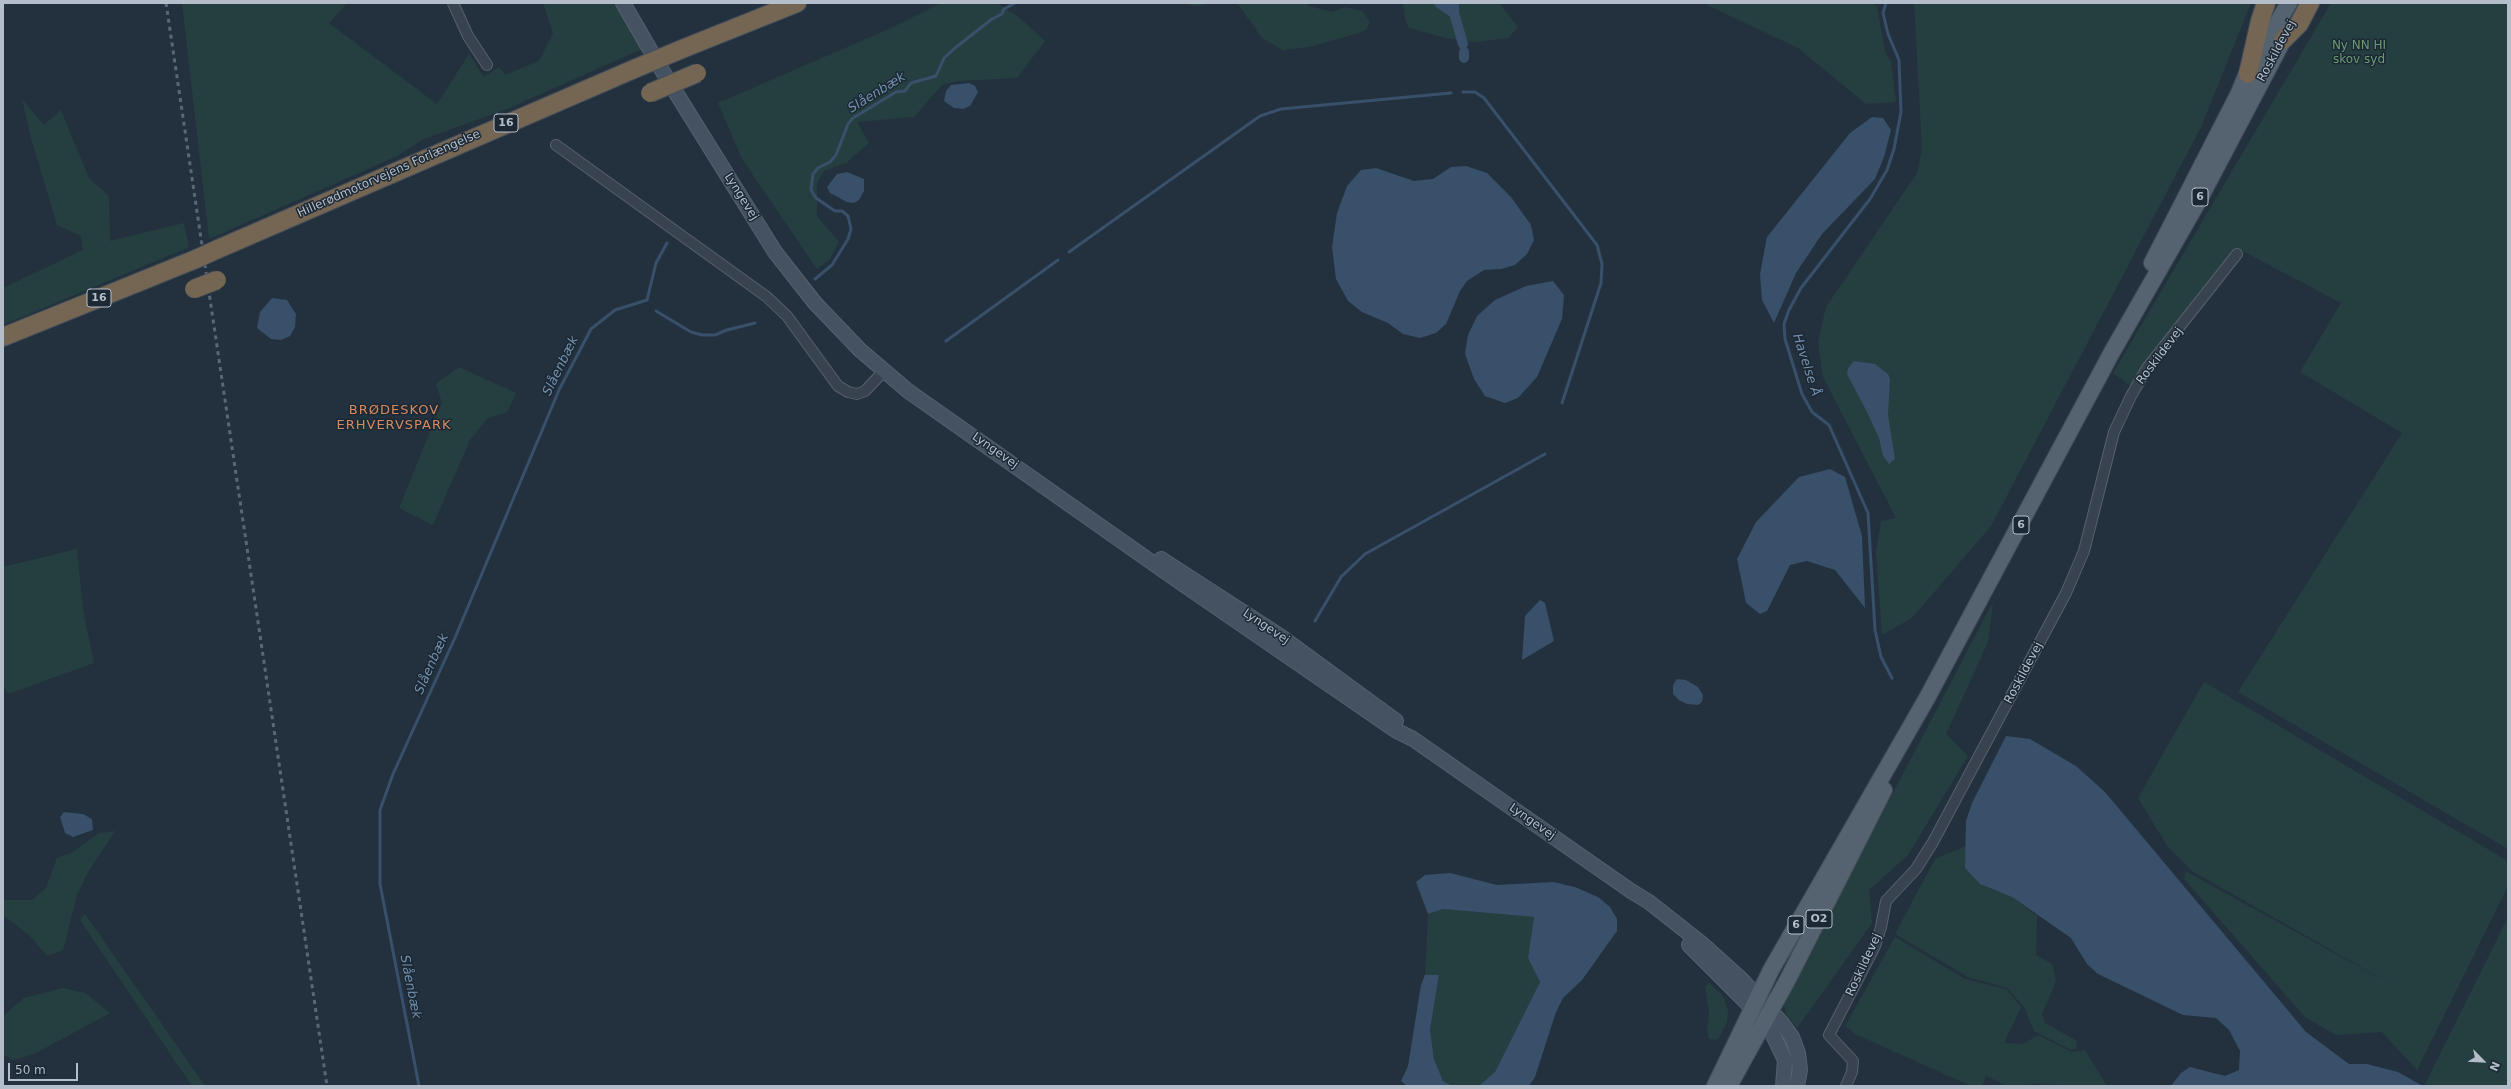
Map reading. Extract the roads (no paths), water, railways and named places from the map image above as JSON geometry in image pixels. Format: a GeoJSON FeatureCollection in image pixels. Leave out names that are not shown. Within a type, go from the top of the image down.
{"type":"FeatureCollection","features":[{"type":"Feature","properties":{"kind":"highway","name":"Hillerødmotorvejens Forlængelse"},"geometry":{"type":"LineString","coordinates":[[3,337],[218,250],[634,69],[797,3]]}},
{"type":"Feature","properties":{"kind":"highway"},"geometry":{"type":"LineString","coordinates":[[2248,74],[2260,21],[2266,3]]}},
{"type":"Feature","properties":{"kind":"highway"},"geometry":{"type":"LineString","coordinates":[[2282,40],[2299,24],[2310,3]]}},
{"type":"Feature","properties":{"kind":"highway"},"geometry":{"type":"LineString","coordinates":[[650,93],[697,73]]}},
{"type":"Feature","properties":{"kind":"highway"},"geometry":{"type":"LineString","coordinates":[[194,289],[217,280]]}},
{"type":"Feature","properties":{"kind":"main road","name":"Lyngevej"},"geometry":{"type":"LineString","coordinates":[[624,3],[663,72],[775,252],[820,309],[844,336],[884,371],[939,413],[1273,646],[1395,730],[1413,739],[1649,902],[1701,943],[1761,1010]]}},
{"type":"Feature","properties":{"kind":"main road","name":"Roskildevej"},"geometry":{"type":"LineString","coordinates":[[2248,74],[2275,3]]}},
{"type":"Feature","properties":{"kind":"main road","name":"Roskildevej"},"geometry":{"type":"LineString","coordinates":[[2112,352],[2163,239],[2248,74],[2288,3]]}},
{"type":"Feature","properties":{"kind":"main road","name":"Roskildevej"},"geometry":{"type":"LineString","coordinates":[[1761,1010],[1815,890],[1927,698],[2112,352],[2200,198],[2282,40],[2303,3]]}},
{"type":"Feature","properties":{"kind":"main road","name":"Roskildevej"},"geometry":{"type":"LineString","coordinates":[[1761,1010],[1866,827],[1907,745],[1927,698]]}},
{"type":"Feature","properties":{"kind":"main road","name":"6"},"geometry":{"type":"LineString","coordinates":[[1715,1086],[1761,1010]]}},
{"type":"Feature","properties":{"kind":"main road"},"geometry":{"type":"LineString","coordinates":[[1723,1086],[1761,1010]]}},
{"type":"Feature","properties":{"kind":"main road"},"geometry":{"type":"LineString","coordinates":[[1761,1010],[1785,1060],[1783,1086]]}},
{"type":"Feature","properties":{"kind":"main road"},"geometry":{"type":"LineString","coordinates":[[1761,1010],[1792,1037],[1798,1053],[1800,1070],[1797,1086]]}},
{"type":"Feature","properties":{"kind":"main road","name":"O2"},"geometry":{"type":"LineString","coordinates":[[1729,1086],[1761,1010]]}},
{"type":"Feature","properties":{"kind":"street"},"geometry":{"type":"LineString","coordinates":[[452,3],[468,36],[486,65]]}},
{"type":"Feature","properties":{"kind":"street"},"geometry":{"type":"LineString","coordinates":[[556,145],[767,297],[787,316],[838,386],[848,392],[857,394],[865,391],[884,371]]}},
{"type":"Feature","properties":{"kind":"street","name":"Roskildevej"},"geometry":{"type":"LineString","coordinates":[[1846,1086],[1852,1072],[1853,1061],[1829,1036],[1874,946],[1882,927],[1886,902],[1916,868],[1933,842],[2066,593],[2088,539],[2114,432],[2131,396],[2148,368],[2237,254]]}},
{"type":"Feature","properties":{"kind":"water"},"geometry":{"type":"Polygon","coordinates":[[[969,83],[975,86],[978,92],[970,106],[963,109],[954,108],[944,101],[946,91],[951,85],[969,83]]]}},
{"type":"Feature","properties":{"kind":"water"},"geometry":{"type":"Polygon","coordinates":[[[1872,117],[1883,118],[1891,130],[1884,157],[1875,179],[1822,234],[1796,273],[1774,323],[1762,300],[1760,274],[1767,237],[1850,133],[1872,117]]]}},
{"type":"Feature","properties":{"kind":"water"},"geometry":{"type":"Polygon","coordinates":[[[1466,166],[1487,173],[1511,197],[1531,225],[1534,240],[1527,254],[1515,265],[1501,269],[1484,270],[1467,281],[1460,291],[1446,324],[1436,333],[1420,338],[1403,334],[1388,323],[1362,312],[1348,301],[1336,279],[1332,247],[1337,213],[1347,186],[1361,170],[1376,168],[1414,181],[1433,179],[1451,167],[1466,166]]]}},
{"type":"Feature","properties":{"kind":"water"},"geometry":{"type":"Polygon","coordinates":[[[847,172],[864,179],[864,191],[859,200],[854,203],[847,202],[830,193],[827,187],[837,174],[847,172]]]}},
{"type":"Feature","properties":{"kind":"water"},"geometry":{"type":"Polygon","coordinates":[[[1553,281],[1564,295],[1562,319],[1537,377],[1518,398],[1505,403],[1485,396],[1474,379],[1465,354],[1468,335],[1477,316],[1495,300],[1526,286],[1553,281]]]}},
{"type":"Feature","properties":{"kind":"water"},"geometry":{"type":"Polygon","coordinates":[[[272,298],[287,300],[296,314],[295,327],[290,336],[281,340],[271,339],[257,328],[260,312],[272,298]]]}},
{"type":"Feature","properties":{"kind":"water"},"geometry":{"type":"Polygon","coordinates":[[[1854,361],[1875,364],[1888,374],[1890,379],[1888,415],[1895,459],[1889,464],[1883,456],[1879,438],[1867,412],[1847,374],[1848,368],[1854,361]]]}},
{"type":"Feature","properties":{"kind":"water"},"geometry":{"type":"Polygon","coordinates":[[[1830,469],[1845,477],[1862,536],[1865,608],[1835,570],[1807,561],[1790,565],[1767,611],[1760,614],[1746,603],[1737,559],[1756,522],[1799,477],[1830,469]]]}},
{"type":"Feature","properties":{"kind":"water"},"geometry":{"type":"Polygon","coordinates":[[[1540,600],[1545,603],[1554,641],[1522,660],[1525,616],[1540,600]]]}},
{"type":"Feature","properties":{"kind":"water"},"geometry":{"type":"Polygon","coordinates":[[[1677,679],[1686,680],[1698,687],[1703,695],[1702,702],[1698,705],[1687,704],[1679,700],[1673,694],[1673,685],[1677,679]]]}},
{"type":"Feature","properties":{"kind":"water"},"geometry":{"type":"Polygon","coordinates":[[[2006,736],[2030,739],[2076,766],[2105,792],[2306,1032],[2349,1064],[2367,1064],[2398,1072],[2423,1086],[2171,1086],[2181,1073],[2190,1067],[2225,1076],[2239,1070],[2240,1051],[2229,1030],[2216,1018],[2183,1015],[2098,974],[2087,964],[2071,938],[2012,897],[1980,884],[1965,868],[1966,821],[1972,803],[2006,736]]]}},
{"type":"Feature","properties":{"kind":"water"},"geometry":{"type":"Polygon","coordinates":[[[64,812],[83,814],[92,819],[93,830],[73,837],[65,833],[60,817],[64,812]]]}},
{"type":"Feature","properties":{"kind":"water"},"geometry":{"type":"Polygon","coordinates":[[[1450,873],[1497,885],[1553,882],[1575,887],[1598,897],[1610,907],[1617,919],[1617,931],[1582,980],[1563,998],[1556,1012],[1535,1077],[1529,1086],[1479,1086],[1495,1072],[1540,982],[1528,958],[1534,917],[1443,909],[1428,914],[1416,882],[1425,875],[1450,873]]]}},
{"type":"Feature","properties":{"kind":"water"},"geometry":{"type":"Polygon","coordinates":[[[1425,975],[1439,975],[1430,1030],[1434,1059],[1443,1081],[1452,1086],[1407,1086],[1401,1081],[1408,1066],[1421,985],[1425,975]]]}},
{"type":"Feature","properties":{"kind":"waterway","name":"Slåenbæk"},"geometry":{"type":"LineString","coordinates":[[815,279],[832,265],[848,239],[851,229],[848,216],[842,211],[835,211],[816,198],[811,190],[813,174],[818,168],[830,162],[836,155],[848,124],[853,118],[896,92],[905,91],[911,83],[936,76],[944,58],[992,19],[1002,14],[1004,9],[1015,3]]}},
{"type":"Feature","properties":{"kind":"waterway"},"geometry":{"type":"LineString","coordinates":[[1439,3],[1454,13]]}},
{"type":"Feature","properties":{"kind":"waterway"},"geometry":{"type":"LineString","coordinates":[[1454,3],[1454,13],[1463,44]]}},
{"type":"Feature","properties":{"kind":"waterway","name":"Havelse Å"},"geometry":{"type":"LineString","coordinates":[[1886,3],[1883,13],[1888,34],[1899,60],[1901,112],[1894,149],[1887,170],[1870,199],[1801,288],[1789,310],[1784,324],[1785,339],[1802,394],[1812,412],[1829,425],[1868,513],[1875,630],[1881,657],[1892,678]]}},
{"type":"Feature","properties":{"kind":"waterway"},"geometry":{"type":"LineString","coordinates":[[1464,52],[1464,58]]}},
{"type":"Feature","properties":{"kind":"waterway"},"geometry":{"type":"LineString","coordinates":[[1463,92],[1475,92],[1484,98],[1597,245],[1602,264],[1601,283],[1562,403]]}},
{"type":"Feature","properties":{"kind":"waterway"},"geometry":{"type":"LineString","coordinates":[[1069,252],[1260,116],[1281,109],[1451,93]]}},
{"type":"Feature","properties":{"kind":"waterway","name":"Slåenbæk"},"geometry":{"type":"LineString","coordinates":[[419,1086],[380,884],[380,810],[393,774],[454,640],[559,390],[591,329],[615,310],[647,300],[656,263],[667,243]]}},
{"type":"Feature","properties":{"kind":"waterway"},"geometry":{"type":"LineString","coordinates":[[946,341],[1058,260]]}},
{"type":"Feature","properties":{"kind":"waterway","name":"Slåenbæk"},"geometry":{"type":"LineString","coordinates":[[656,311],[691,332],[702,335],[715,335],[727,330],[755,323]]}},
{"type":"Feature","properties":{"kind":"waterway"},"geometry":{"type":"LineString","coordinates":[[1315,621],[1341,577],[1365,554],[1545,454]]}},
{"type":"Feature","properties":{"kind":"railway"},"geometry":{"type":"LineString","coordinates":[[166,3],[327,1086]]}},
{"type":"Feature","properties":{"kind":"district","name":"BRØDESKOV ERHVERVSPARK"},"geometry":{"type":"Point","coordinates":[394,418]}},
{"type":"Feature","properties":{"kind":"park label","name":"Ny NN HI skov syd"},"geometry":{"type":"Point","coordinates":[2359,53]}}]}
